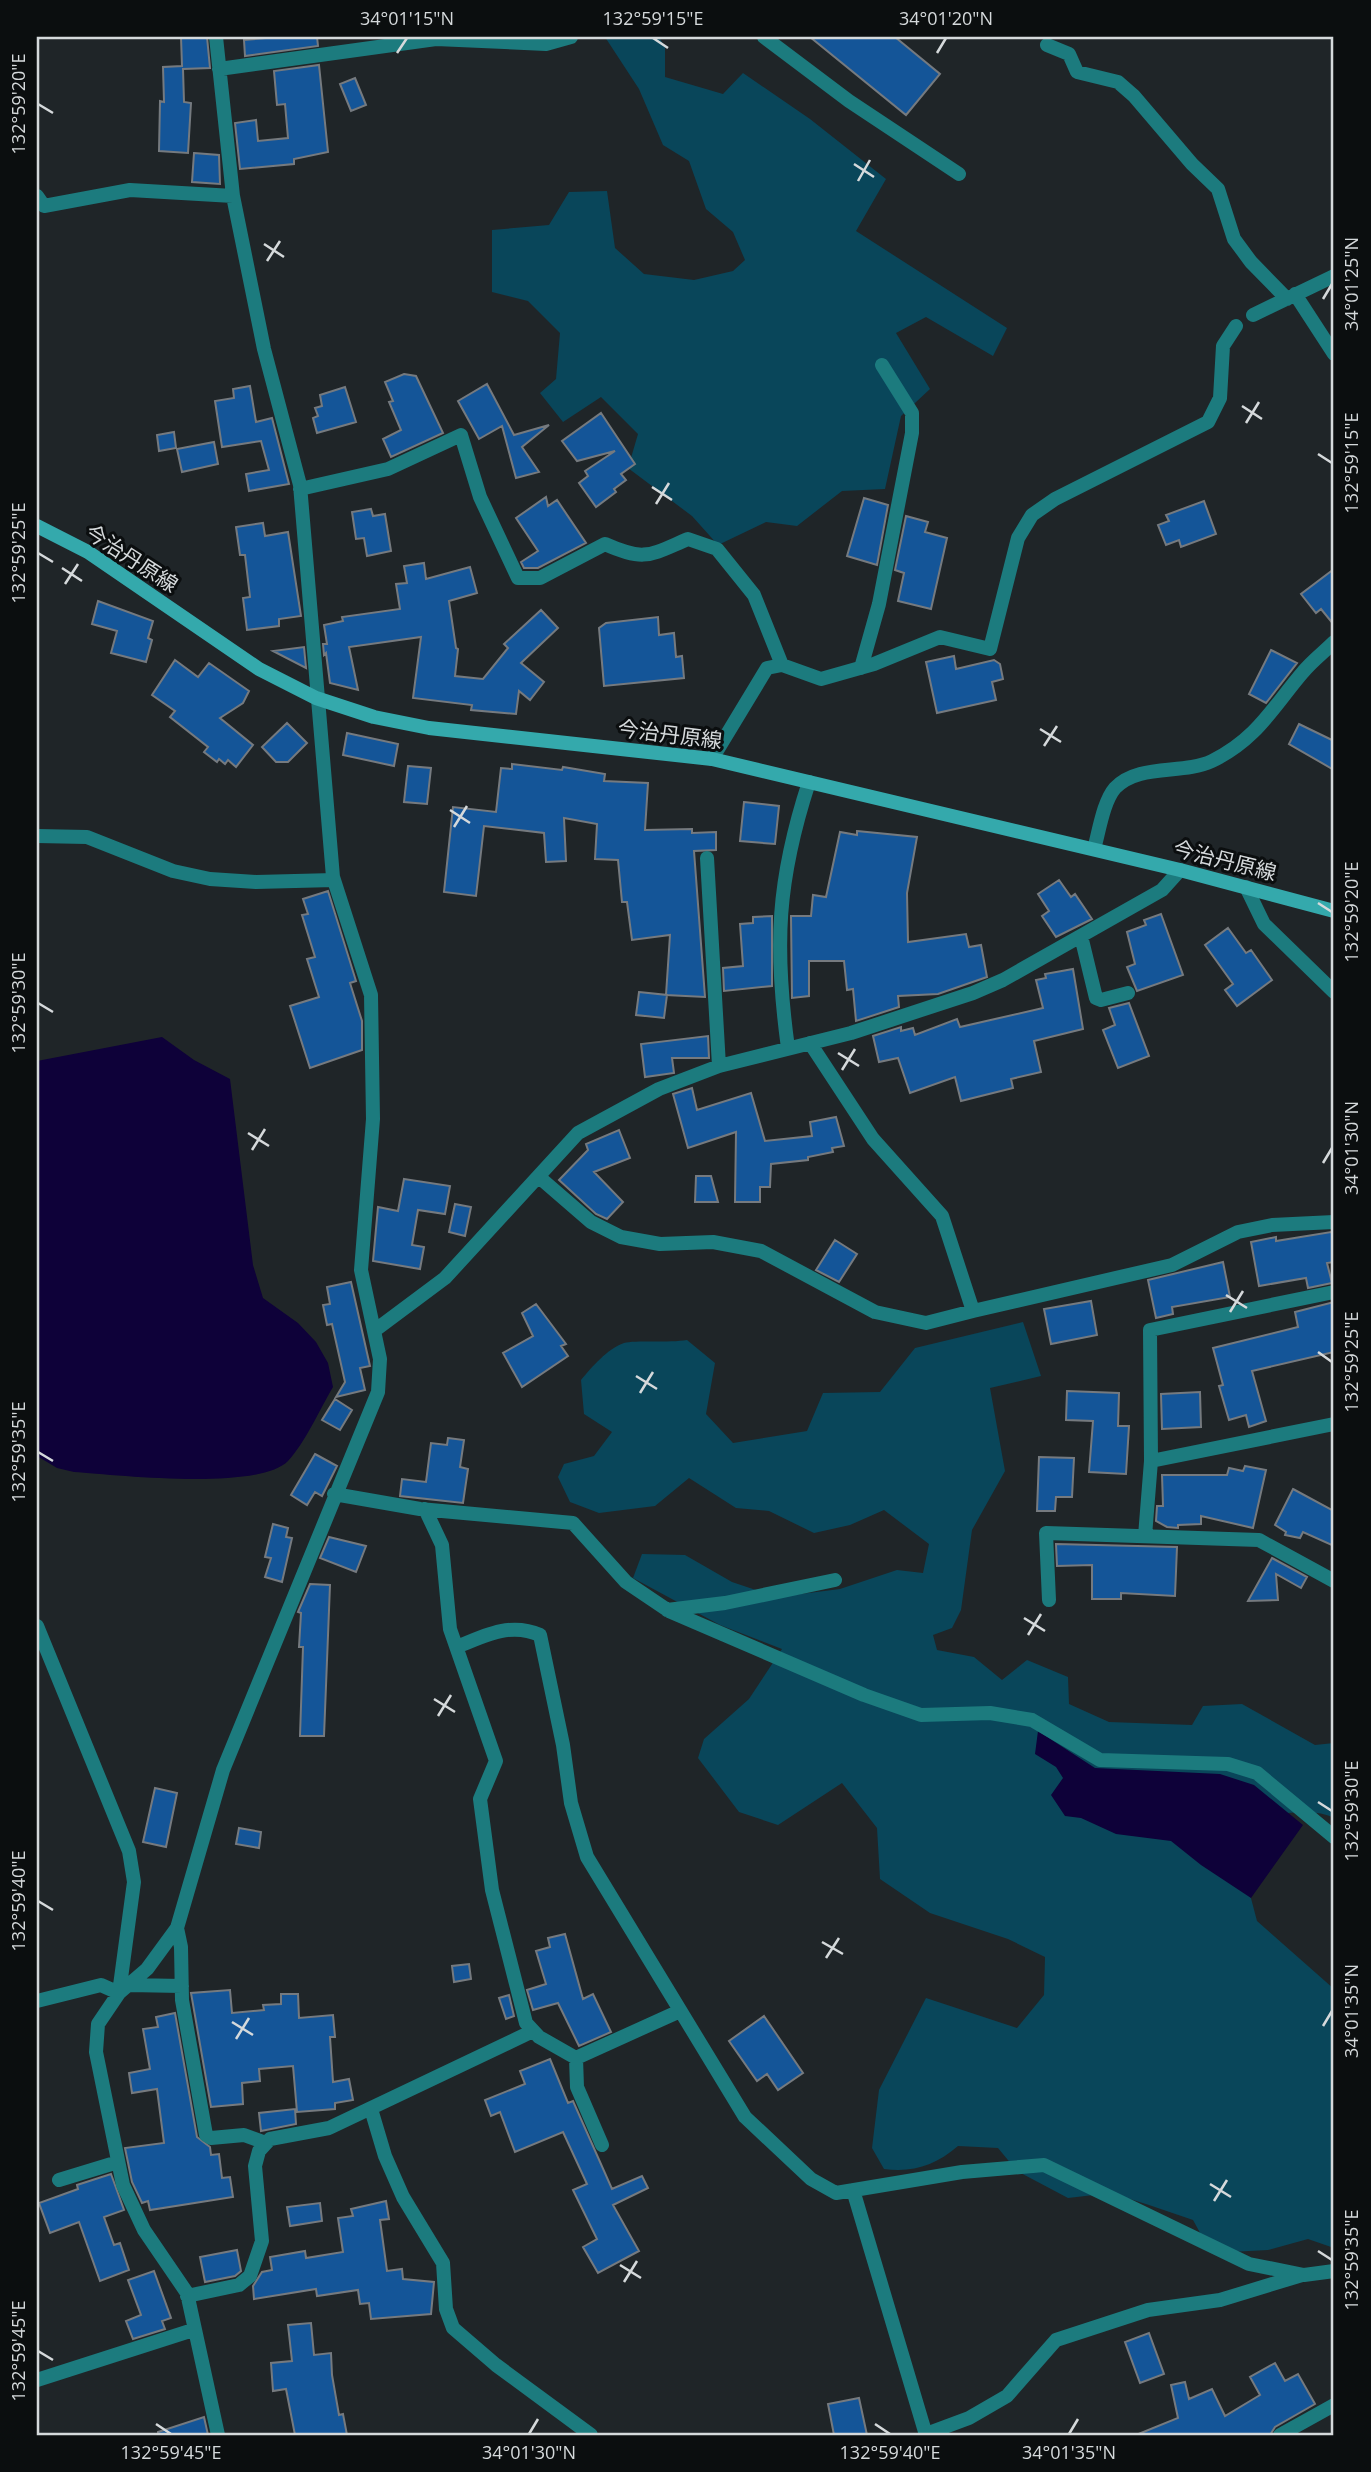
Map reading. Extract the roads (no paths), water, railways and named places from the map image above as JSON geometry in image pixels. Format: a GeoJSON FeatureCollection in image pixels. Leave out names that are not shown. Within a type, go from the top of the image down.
{"type":"FeatureCollection","features":[{"type":"Feature","properties":{"kind":"main road","name":"今治丹原線"},"geometry":{"type":"LineString","coordinates":[[37,526],[88,552],[259,669],[316,698],[374,717],[429,728],[712,759],[1094,849],[1333,909]]}},
{"type":"Feature","properties":{"kind":"street"},"geometry":{"type":"LineString","coordinates":[[216,37],[233,196],[264,349],[300,489],[316,698],[334,880],[371,995],[373,1119],[361,1270],[380,1359],[378,1392],[223,1770],[177,1928],[147,1969],[124,1989],[98,2024],[96,2052],[123,2185],[144,2230],[187,2296],[218,2435]]}},
{"type":"Feature","properties":{"kind":"street"},"geometry":{"type":"LineString","coordinates":[[219,69],[436,39],[546,44],[571,37]]}},
{"type":"Feature","properties":{"kind":"street"},"geometry":{"type":"LineString","coordinates":[[764,37],[849,101],[959,174]]}},
{"type":"Feature","properties":{"kind":"street"},"geometry":{"type":"LineString","coordinates":[[1046,45],[1069,54],[1077,72],[1118,82],[1134,96],[1192,164],[1218,189],[1234,239],[1251,262],[1291,296],[1334,354]]}},
{"type":"Feature","properties":{"kind":"street"},"geometry":{"type":"LineString","coordinates":[[37,196],[44,206],[130,190],[233,196]]}},
{"type":"Feature","properties":{"kind":"street"},"geometry":{"type":"LineString","coordinates":[[1253,315],[1334,276]]}},
{"type":"Feature","properties":{"kind":"street"},"geometry":{"type":"LineString","coordinates":[[712,759],[767,668],[782,665],[821,679],[861,668],[940,637],[990,649],[1018,538],[1032,514],[1055,499],[1208,422],[1220,398],[1223,346],[1236,326]]}},
{"type":"Feature","properties":{"kind":"street"},"geometry":{"type":"LineString","coordinates":[[861,668],[879,604],[912,433],[912,413],[882,365]]}},
{"type":"Feature","properties":{"kind":"street"},"geometry":{"type":"LineString","coordinates":[[300,489],[388,469],[461,435],[480,497],[518,578],[540,578],[605,544],[628,555],[646,557],[688,539],[718,550],[754,595],[782,665]]}},
{"type":"Feature","properties":{"kind":"street"},"geometry":{"type":"LineString","coordinates":[[1094,849],[1113,791],[1125,780],[1149,772],[1184,769],[1211,761],[1233,748],[1269,719],[1303,672],[1334,642]]}},
{"type":"Feature","properties":{"kind":"street"},"geometry":{"type":"LineString","coordinates":[[789,1048],[779,937],[783,875],[809,782]]}},
{"type":"Feature","properties":{"kind":"street"},"geometry":{"type":"LineString","coordinates":[[37,836],[87,837],[173,871],[210,879],[256,882],[334,880]]}},
{"type":"Feature","properties":{"kind":"street"},"geometry":{"type":"LineString","coordinates":[[707,858],[719,1066]]}},
{"type":"Feature","properties":{"kind":"street"},"geometry":{"type":"LineString","coordinates":[[374,1331],[446,1278],[578,1133],[659,1089],[719,1066],[851,1033],[973,993],[1003,980],[1162,890],[1180,870]]}},
{"type":"Feature","properties":{"kind":"street"},"geometry":{"type":"LineString","coordinates":[[1245,887],[1264,924],[1334,992]]}},
{"type":"Feature","properties":{"kind":"street"},"geometry":{"type":"LineString","coordinates":[[1081,936],[1096,998],[1101,1000],[1128,993]]}},
{"type":"Feature","properties":{"kind":"street"},"geometry":{"type":"LineString","coordinates":[[810,1043],[873,1139],[942,1216],[973,1311]]}},
{"type":"Feature","properties":{"kind":"street"},"geometry":{"type":"LineString","coordinates":[[539,1177],[591,1222],[621,1237],[660,1244],[713,1242],[761,1251],[875,1312],[926,1323],[1172,1265],[1238,1232],[1272,1226],[1334,1222]]}},
{"type":"Feature","properties":{"kind":"street"},"geometry":{"type":"LineString","coordinates":[[1145,1536],[1151,1461],[1150,1330],[1334,1292]]}},
{"type":"Feature","properties":{"kind":"street"},"geometry":{"type":"LineString","coordinates":[[1151,1461],[1334,1424]]}},
{"type":"Feature","properties":{"kind":"street"},"geometry":{"type":"LineString","coordinates":[[334,1494],[425,1509],[573,1522],[626,1582],[667,1610],[864,1695],[921,1715],[990,1713],[1032,1720],[1100,1760],[1228,1763],[1257,1773],[1334,1837]]}},
{"type":"Feature","properties":{"kind":"street"},"geometry":{"type":"LineString","coordinates":[[425,1509],[442,1545],[450,1629],[496,1761],[480,1799],[492,1890],[526,2023],[533,2031],[576,2058]]}},
{"type":"Feature","properties":{"kind":"street"},"geometry":{"type":"LineString","coordinates":[[1049,1600],[1046,1533],[1259,1540],[1334,1581]]}},
{"type":"Feature","properties":{"kind":"street"},"geometry":{"type":"LineString","coordinates":[[667,1610],[725,1603],[835,1580]]}},
{"type":"Feature","properties":{"kind":"street"},"geometry":{"type":"LineString","coordinates":[[37,1626],[129,1851],[134,1882],[124,1989]]}},
{"type":"Feature","properties":{"kind":"street"},"geometry":{"type":"LineString","coordinates":[[457,1647],[496,1631],[525,1629],[540,1635],[563,1745],[571,1803],[587,1857],[745,2117],[811,2179],[836,2193],[962,2172],[1044,2165],[1249,2264],[1304,2275]]}},
{"type":"Feature","properties":{"kind":"street"},"geometry":{"type":"LineString","coordinates":[[177,1928],[182,1986],[205,2135],[211,2138],[244,2135],[266,2143]]}},
{"type":"Feature","properties":{"kind":"street"},"geometry":{"type":"LineString","coordinates":[[37,2001],[101,1985],[124,1989],[182,1986]]}},
{"type":"Feature","properties":{"kind":"street"},"geometry":{"type":"LineString","coordinates":[[576,2058],[680,2011]]}},
{"type":"Feature","properties":{"kind":"street"},"geometry":{"type":"LineString","coordinates":[[187,2296],[239,2285],[250,2276],[262,2241],[256,2166],[259,2151],[270,2139],[329,2128],[533,2031]]}},
{"type":"Feature","properties":{"kind":"street"},"geometry":{"type":"LineString","coordinates":[[576,2058],[577,2087],[602,2145]]}},
{"type":"Feature","properties":{"kind":"street"},"geometry":{"type":"LineString","coordinates":[[371,2109],[385,2156],[403,2197],[443,2263],[446,2309],[453,2328],[496,2365],[591,2435]]}},
{"type":"Feature","properties":{"kind":"street"},"geometry":{"type":"LineString","coordinates":[[59,2180],[118,2162]]}},
{"type":"Feature","properties":{"kind":"street"},"geometry":{"type":"LineString","coordinates":[[853,2190],[926,2435],[969,2418],[1007,2396],[1056,2340],[1148,2310],[1220,2301],[1304,2275],[1334,2271]]}},
{"type":"Feature","properties":{"kind":"street"},"geometry":{"type":"LineString","coordinates":[[37,2380],[193,2330]]}},
{"type":"Feature","properties":{"kind":"street"},"geometry":{"type":"LineString","coordinates":[[1280,2435],[1334,2405]]}}]}
